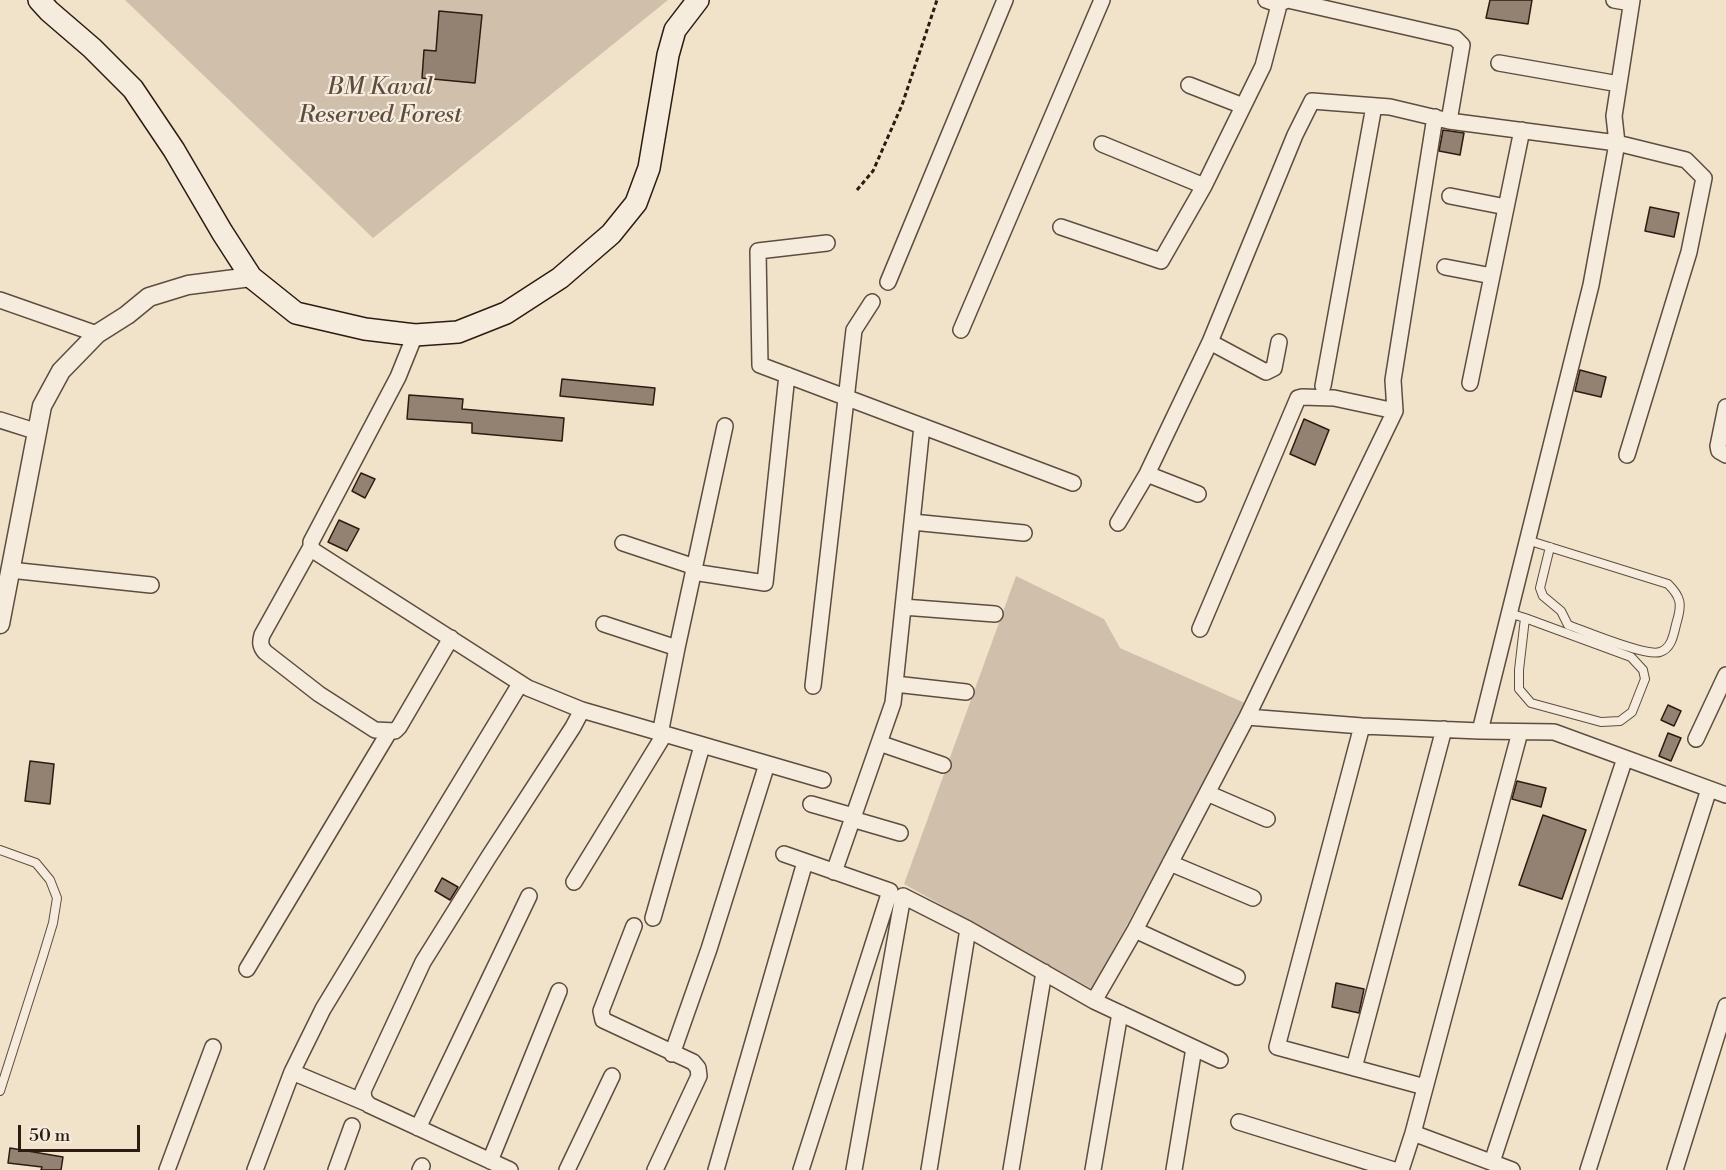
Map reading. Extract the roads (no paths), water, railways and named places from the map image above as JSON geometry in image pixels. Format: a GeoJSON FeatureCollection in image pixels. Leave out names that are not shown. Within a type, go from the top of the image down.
{"type":"FeatureCollection","features":[{"type":"Feature","properties":{"kind":"main road"},"geometry":{"type":"LineString","coordinates":[[39,0],[133,89],[174,150],[222,232],[251,276],[296,313],[365,329],[415,335],[458,332],[506,313],[560,278],[612,234],[636,203],[646,177],[668,55],[675,30],[698,0]]}},
{"type":"Feature","properties":{"kind":"street"},"geometry":{"type":"LineString","coordinates":[[888,282],[1005,0]]}},
{"type":"Feature","properties":{"kind":"street"},"geometry":{"type":"LineString","coordinates":[[961,330],[1102,0]]}},
{"type":"Feature","properties":{"kind":"street"},"geometry":{"type":"LineString","coordinates":[[1061,227],[1161,261],[1204,186],[1263,66],[1277,14],[1272,2],[1288,0],[1455,38],[1462,45],[1442,119],[1393,380],[1395,411],[1247,717],[1135,930],[1094,1001]]}},
{"type":"Feature","properties":{"kind":"street"},"geometry":{"type":"LineString","coordinates":[[1480,731],[1591,285],[1617,143],[1614,116],[1631,2],[1614,0]]}},
{"type":"Feature","properties":{"kind":"street"},"geometry":{"type":"LineString","coordinates":[[1499,63],[1619,84]]}},
{"type":"Feature","properties":{"kind":"street"},"geometry":{"type":"LineString","coordinates":[[1189,85],[1243,106]]}},
{"type":"Feature","properties":{"kind":"street"},"geometry":{"type":"LineString","coordinates":[[1118,523],[1147,474],[1210,342],[1309,104],[1318,100],[1390,107],[1442,119],[1617,143],[1686,160],[1704,178],[1689,252],[1627,455]]}},
{"type":"Feature","properties":{"kind":"street"},"geometry":{"type":"LineString","coordinates":[[1323,386],[1374,106]]}},
{"type":"Feature","properties":{"kind":"street"},"geometry":{"type":"LineString","coordinates":[[1470,383],[1522,130]]}},
{"type":"Feature","properties":{"kind":"street"},"geometry":{"type":"LineString","coordinates":[[1102,144],[1204,186]]}},
{"type":"Feature","properties":{"kind":"street"},"geometry":{"type":"LineString","coordinates":[[1450,196],[1506,207]]}},
{"type":"Feature","properties":{"kind":"street"},"geometry":{"type":"LineString","coordinates":[[827,243],[758,251],[760,365],[1073,483]]}},
{"type":"Feature","properties":{"kind":"street"},"geometry":{"type":"LineString","coordinates":[[1445,267],[1492,276]]}},
{"type":"Feature","properties":{"kind":"street"},"geometry":{"type":"LineString","coordinates":[[0,624],[42,406],[61,371],[97,334],[127,315],[149,297],[188,285],[251,276]]}},
{"type":"Feature","properties":{"kind":"street"},"geometry":{"type":"LineString","coordinates":[[0,300],[97,334]]}},
{"type":"Feature","properties":{"kind":"street"},"geometry":{"type":"LineString","coordinates":[[813,686],[854,330],[872,302]]}},
{"type":"Feature","properties":{"kind":"street"},"geometry":{"type":"LineString","coordinates":[[389,732],[375,730],[319,694],[261,648],[262,635],[311,547],[311,542],[398,377],[415,335]]}},
{"type":"Feature","properties":{"kind":"street"},"geometry":{"type":"LineString","coordinates":[[1210,342],[1266,372],[1274,368],[1279,342]]}},
{"type":"Feature","properties":{"kind":"street"},"geometry":{"type":"LineString","coordinates":[[623,543],[694,570],[765,583],[787,375]]}},
{"type":"Feature","properties":{"kind":"street"},"geometry":{"type":"LineString","coordinates":[[1200,629],[1298,398],[1302,396],[1334,398],[1395,411]]}},
{"type":"Feature","properties":{"kind":"street"},"geometry":{"type":"LineString","coordinates":[[1726,407],[1718,446],[1719,451],[1726,455]]}},
{"type":"Feature","properties":{"kind":"street"},"geometry":{"type":"LineString","coordinates":[[0,420],[38,432]]}},
{"type":"Feature","properties":{"kind":"street"},"geometry":{"type":"LineString","coordinates":[[574,882],[662,734],[677,648],[725,426]]}},
{"type":"Feature","properties":{"kind":"street"},"geometry":{"type":"LineString","coordinates":[[834,872],[893,703],[922,426]]}},
{"type":"Feature","properties":{"kind":"street"},"geometry":{"type":"LineString","coordinates":[[1147,474],[1198,494]]}},
{"type":"Feature","properties":{"kind":"street"},"geometry":{"type":"LineString","coordinates":[[912,522],[1024,533]]}},
{"type":"Feature","properties":{"kind":"street"},"geometry":{"type":"LineString","coordinates":[[311,547],[520,684],[582,710],[823,780]]}},
{"type":"Feature","properties":{"kind":"street"},"geometry":{"type":"LineString","coordinates":[[10,570],[151,585]]}},
{"type":"Feature","properties":{"kind":"street"},"geometry":{"type":"LineString","coordinates":[[903,607],[994,614]]}},
{"type":"Feature","properties":{"kind":"street"},"geometry":{"type":"LineString","coordinates":[[604,624],[677,648]]}},
{"type":"Feature","properties":{"kind":"street"},"geometry":{"type":"LineString","coordinates":[[248,969],[389,732],[399,727],[451,638]]}},
{"type":"Feature","properties":{"kind":"street"},"geometry":{"type":"LineString","coordinates":[[1696,740],[1726,675]]}},
{"type":"Feature","properties":{"kind":"street"},"geometry":{"type":"LineString","coordinates":[[255,1170],[292,1072],[323,1009],[520,684]]}},
{"type":"Feature","properties":{"kind":"street"},"geometry":{"type":"LineString","coordinates":[[895,684],[966,692]]}},
{"type":"Feature","properties":{"kind":"street"},"geometry":{"type":"LineString","coordinates":[[366,1103],[363,1091],[423,962],[582,710]]}},
{"type":"Feature","properties":{"kind":"street"},"geometry":{"type":"LineString","coordinates":[[1247,717],[1362,726],[1554,732],[1726,795]]}},
{"type":"Feature","properties":{"kind":"street"},"geometry":{"type":"LineString","coordinates":[[1362,726],[1277,1047],[1425,1087]]}},
{"type":"Feature","properties":{"kind":"street"},"geometry":{"type":"LineString","coordinates":[[1354,1068],[1444,729]]}},
{"type":"Feature","properties":{"kind":"street"},"geometry":{"type":"LineString","coordinates":[[1401,1170],[1521,732]]}},
{"type":"Feature","properties":{"kind":"street"},"geometry":{"type":"LineString","coordinates":[[879,743],[943,765]]}},
{"type":"Feature","properties":{"kind":"street"},"geometry":{"type":"LineString","coordinates":[[653,918],[702,746]]}},
{"type":"Feature","properties":{"kind":"street"},"geometry":{"type":"LineString","coordinates":[[1492,1162],[1625,758]]}},
{"type":"Feature","properties":{"kind":"street"},"geometry":{"type":"LineString","coordinates":[[672,1054],[709,949],[767,764]]}},
{"type":"Feature","properties":{"kind":"street"},"geometry":{"type":"LineString","coordinates":[[1587,1170],[1709,789]]}},
{"type":"Feature","properties":{"kind":"street"},"geometry":{"type":"LineString","coordinates":[[1207,793],[1267,819]]}},
{"type":"Feature","properties":{"kind":"street"},"geometry":{"type":"LineString","coordinates":[[812,804],[900,833]]}},
{"type":"Feature","properties":{"kind":"street"},"geometry":{"type":"LineString","coordinates":[[784,854],[890,891],[801,1170]]}},
{"type":"Feature","properties":{"kind":"street"},"geometry":{"type":"LineString","coordinates":[[716,1170],[805,862]]}},
{"type":"Feature","properties":{"kind":"street"},"geometry":{"type":"LineString","coordinates":[[1170,863],[1253,898]]}},
{"type":"Feature","properties":{"kind":"street"},"geometry":{"type":"LineString","coordinates":[[418,1128],[529,896]]}},
{"type":"Feature","properties":{"kind":"street"},"geometry":{"type":"LineString","coordinates":[[854,1170],[903,896],[968,929],[1094,1001],[1220,1060]]}},
{"type":"Feature","properties":{"kind":"street"},"geometry":{"type":"LineString","coordinates":[[634,926],[601,1016],[606,1023],[696,1065],[699,1078],[655,1170]]}},
{"type":"Feature","properties":{"kind":"street"},"geometry":{"type":"LineString","coordinates":[[929,1170],[968,929]]}},
{"type":"Feature","properties":{"kind":"street"},"geometry":{"type":"LineString","coordinates":[[1135,930],[1237,977]]}},
{"type":"Feature","properties":{"kind":"street"},"geometry":{"type":"LineString","coordinates":[[1011,1170],[1044,972]]}},
{"type":"Feature","properties":{"kind":"street"},"geometry":{"type":"LineString","coordinates":[[490,1161],[559,991]]}},
{"type":"Feature","properties":{"kind":"street"},"geometry":{"type":"LineString","coordinates":[[1675,1170],[1726,1006]]}},
{"type":"Feature","properties":{"kind":"street"},"geometry":{"type":"LineString","coordinates":[[1093,1170],[1120,1013]]}},
{"type":"Feature","properties":{"kind":"street"},"geometry":{"type":"LineString","coordinates":[[166,1170],[213,1047]]}},
{"type":"Feature","properties":{"kind":"street"},"geometry":{"type":"LineString","coordinates":[[1174,1170],[1194,1048]]}},
{"type":"Feature","properties":{"kind":"street"},"geometry":{"type":"LineString","coordinates":[[292,1072],[366,1103],[510,1170]]}},
{"type":"Feature","properties":{"kind":"street"},"geometry":{"type":"LineString","coordinates":[[567,1170],[612,1076]]}},
{"type":"Feature","properties":{"kind":"street"},"geometry":{"type":"LineString","coordinates":[[1239,1122],[1394,1170]]}},
{"type":"Feature","properties":{"kind":"street"},"geometry":{"type":"LineString","coordinates":[[336,1170],[352,1126]]}},
{"type":"Feature","properties":{"kind":"street"},"geometry":{"type":"LineString","coordinates":[[1413,1133],[1512,1170]]}},
{"type":"Feature","properties":{"kind":"lane"},"geometry":{"type":"LineString","coordinates":[[1527,540],[1550,547],[1668,584],[1676,592],[1681,606],[1671,643],[1661,652],[1645,652],[1568,625],[1561,611],[1543,596],[1540,588],[1550,547]]}},
{"type":"Feature","properties":{"kind":"lane"},"geometry":{"type":"LineString","coordinates":[[1509,613],[1525,618],[1630,657],[1643,670],[1645,679],[1632,712],[1620,721],[1601,722],[1531,703],[1520,689],[1519,670],[1525,618]]}},
{"type":"Feature","properties":{"kind":"lane"},"geometry":{"type":"LineString","coordinates":[[0,850],[36,864],[50,880],[57,898],[44,957],[0,1091]]}},
{"type":"Feature","properties":{"kind":"park label","name":"BM Kaval Reserved Forest"},"geometry":{"type":"Point","coordinates":[380,102]}}]}
